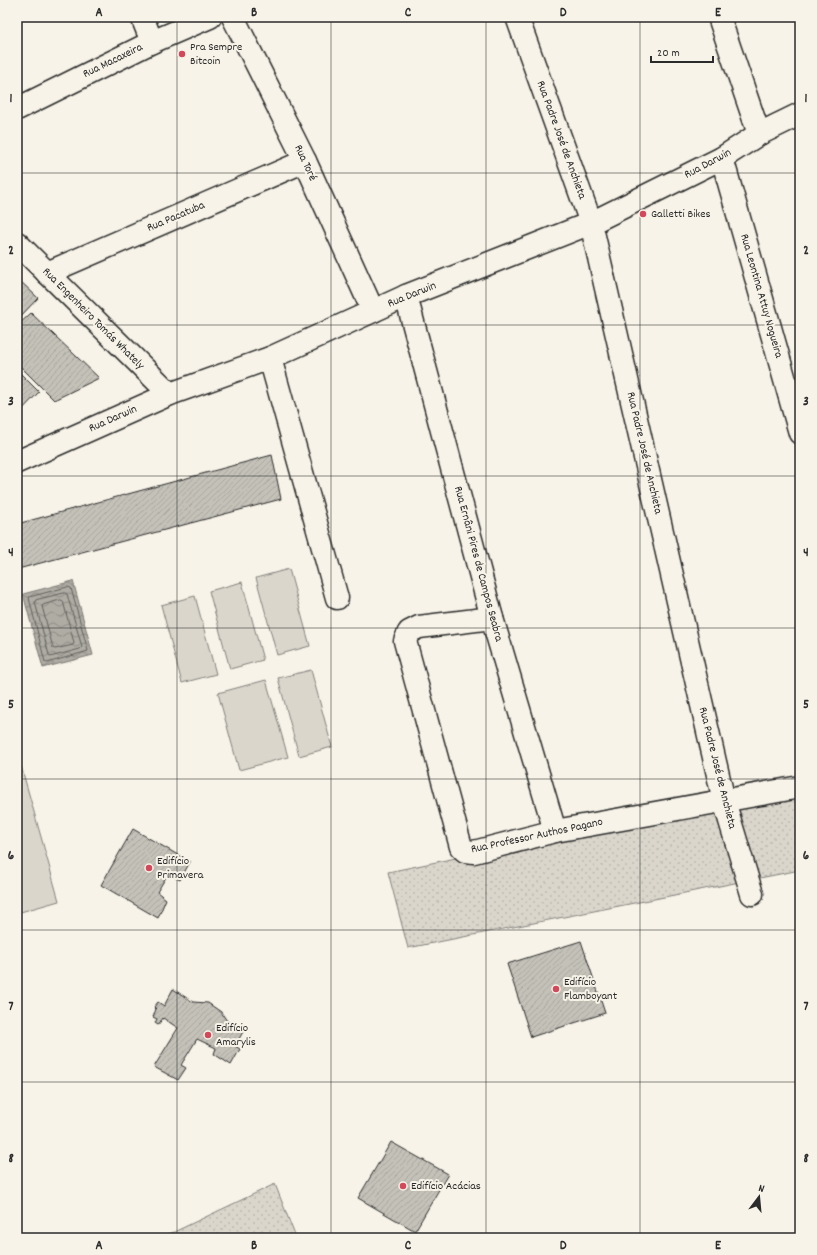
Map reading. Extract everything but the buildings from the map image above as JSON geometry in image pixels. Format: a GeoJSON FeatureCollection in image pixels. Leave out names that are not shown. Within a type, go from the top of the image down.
{"type":"FeatureCollection","features":[{"type":"Feature","properties":{"kind":"street"},"geometry":{"type":"LineString","coordinates":[[142,17],[152,42]]}},
{"type":"Feature","properties":{"kind":"street","name":"Rua Macaxeira"},"geometry":{"type":"LineString","coordinates":[[17,109],[152,42],[210,17]]}},
{"type":"Feature","properties":{"kind":"street","name":"Rua Toré"},"geometry":{"type":"LineString","coordinates":[[233,17],[305,161],[373,311]]}},
{"type":"Feature","properties":{"kind":"street","name":"Rua Padre José de Anchieta"},"geometry":{"type":"LineString","coordinates":[[517,17],[591,223],[724,801],[752,894]]}},
{"type":"Feature","properties":{"kind":"street"},"geometry":{"type":"LineString","coordinates":[[719,17],[759,134]]}},
{"type":"Feature","properties":{"kind":"street","name":"Rua Darwin"},"geometry":{"type":"LineString","coordinates":[[17,462],[170,394],[270,358],[406,296],[591,223],[722,158],[759,134],[800,114]]}},
{"type":"Feature","properties":{"kind":"street","name":"Rua Leontina Attuy Nogueira"},"geometry":{"type":"LineString","coordinates":[[722,158],[800,433]]}},
{"type":"Feature","properties":{"kind":"street","name":"Rua Pacatuba"},"geometry":{"type":"LineString","coordinates":[[47,273],[305,161]]}},
{"type":"Feature","properties":{"kind":"street","name":"Rua Engenheiro Tomás Whately"},"geometry":{"type":"LineString","coordinates":[[17,243],[170,394]]}},
{"type":"Feature","properties":{"kind":"street","name":"Rua Ernâni Pires de Campos Seabra"},"geometry":{"type":"LineString","coordinates":[[406,296],[492,618],[555,831]]}},
{"type":"Feature","properties":{"kind":"street"},"geometry":{"type":"LineString","coordinates":[[270,358],[337,598]]}},
{"type":"Feature","properties":{"kind":"street","name":"Rua Professor Authos Pagano"},"geometry":{"type":"LineString","coordinates":[[492,618],[418,627],[409,632],[405,641],[461,848],[465,852],[474,852],[555,831],[800,787]]}},
{"type":"Feature","properties":{"kind":"shaded area"},"geometry":{"type":"Polygon","coordinates":[[[289,569],[310,646],[277,655],[256,578],[289,569]]]}},
{"type":"Feature","properties":{"kind":"shaded area"},"geometry":{"type":"Polygon","coordinates":[[[242,582],[263,660],[230,669],[209,591],[242,582]]]}},
{"type":"Feature","properties":{"kind":"shaded area"},"geometry":{"type":"Polygon","coordinates":[[[195,596],[216,674],[182,683],[161,605],[195,596]]]}},
{"type":"Feature","properties":{"kind":"shaded area"},"geometry":{"type":"Polygon","coordinates":[[[311,670],[332,747],[299,756],[278,678],[311,670]]]}},
{"type":"Feature","properties":{"kind":"shaded area"},"geometry":{"type":"Polygon","coordinates":[[[266,680],[288,757],[239,770],[218,693],[266,680]]]}},
{"type":"Feature","properties":{"kind":"shaded area"},"geometry":{"type":"Polygon","coordinates":[[[18,755],[59,901],[17,913],[17,756],[18,755]]]}},
{"type":"Feature","properties":{"kind":"shaded area"},"geometry":{"type":"Polygon","coordinates":[[[800,787],[800,870],[408,948],[388,872],[800,787]]]}},
{"type":"Feature","properties":{"kind":"shaded area"},"geometry":{"type":"Polygon","coordinates":[[[275,1184],[296,1238],[155,1238],[174,1232],[275,1184]]]}},
{"type":"Feature","properties":{"kind":"water"},"geometry":{"type":"Polygon","coordinates":[[[73,581],[93,655],[43,668],[23,594],[73,581]]]}},
{"type":"Feature","properties":{"kind":"place","name":"Pra Sempre Bitcoin"},"geometry":{"type":"Point","coordinates":[182,54]}},
{"type":"Feature","properties":{"kind":"place","name":"Galletti Bikes"},"geometry":{"type":"Point","coordinates":[643,214]}},
{"type":"Feature","properties":{"kind":"place","name":"Edifício Primavera"},"geometry":{"type":"Point","coordinates":[149,868]}},
{"type":"Feature","properties":{"kind":"place","name":"Edifício Flamboyant"},"geometry":{"type":"Point","coordinates":[556,989]}},
{"type":"Feature","properties":{"kind":"place","name":"Edifício Amarylis"},"geometry":{"type":"Point","coordinates":[208,1035]}},
{"type":"Feature","properties":{"kind":"place","name":"Edifício Acácias"},"geometry":{"type":"Point","coordinates":[403,1186]}}]}
